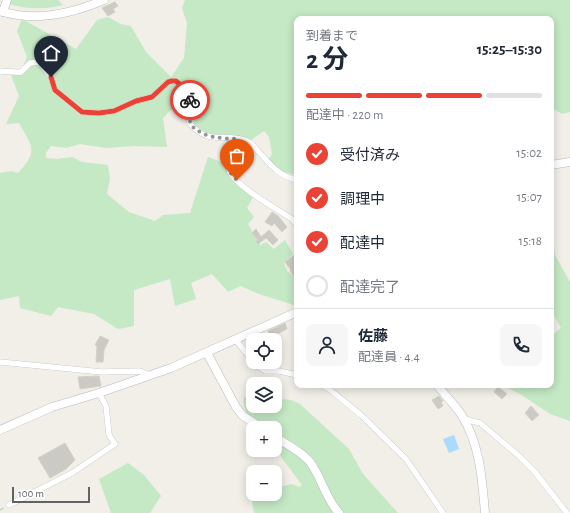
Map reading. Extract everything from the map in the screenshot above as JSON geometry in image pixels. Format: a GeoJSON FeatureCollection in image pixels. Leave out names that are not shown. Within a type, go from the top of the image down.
{"type":"FeatureCollection","features":[{"type":"Feature","properties":{"kind":"street"},"geometry":{"type":"LineString","coordinates":[[7,0],[2,11],[21,16],[54,16],[73,12],[104,0]]}},
{"type":"Feature","properties":{"kind":"street"},"geometry":{"type":"LineString","coordinates":[[0,72],[5,70],[14,73],[20,72],[30,63],[37,62],[42,65],[51,77],[55,90],[75,107],[82,112],[99,113],[114,111],[136,101],[152,97],[168,82],[176,81],[183,87],[190,99],[190,124],[196,130],[206,136],[239,139],[250,143],[278,174],[294,179]]}},
{"type":"Feature","properties":{"kind":"street"},"geometry":{"type":"LineString","coordinates":[[239,139],[230,150],[228,157],[228,165],[232,175],[255,195],[294,221]]}},
{"type":"Feature","properties":{"kind":"street"},"geometry":{"type":"LineString","coordinates":[[554,165],[570,162]]}},
{"type":"Feature","properties":{"kind":"street"},"geometry":{"type":"LineString","coordinates":[[0,430],[52,406],[171,368],[294,313]]}},
{"type":"Feature","properties":{"kind":"street"},"geometry":{"type":"LineString","coordinates":[[235,340],[256,365],[265,371],[279,371],[294,374]]}},
{"type":"Feature","properties":{"kind":"street"},"geometry":{"type":"LineString","coordinates":[[206,353],[236,407],[243,416],[251,421]]}},
{"type":"Feature","properties":{"kind":"street"},"geometry":{"type":"LineString","coordinates":[[0,362],[95,371],[140,371],[149,375]]}},
{"type":"Feature","properties":{"kind":"street"},"geometry":{"type":"LineString","coordinates":[[327,388],[361,415],[406,459],[443,513]]}},
{"type":"Feature","properties":{"kind":"street"},"geometry":{"type":"LineString","coordinates":[[439,388],[464,419],[476,446],[481,467],[485,513]]}},
{"type":"Feature","properties":{"kind":"street"},"geometry":{"type":"LineString","coordinates":[[9,504],[72,473],[115,444],[109,435],[106,406],[99,392]]}},
{"type":"Feature","properties":{"kind":"street"},"geometry":{"type":"LineString","coordinates":[[464,419],[480,423],[519,456],[534,471],[567,513]]}},
{"type":"Feature","properties":{"kind":"street"},"geometry":{"type":"LineString","coordinates":[[282,442],[309,460],[316,471],[329,500],[339,513]]}},
{"type":"Feature","properties":{"kind":"green space"},"geometry":{"type":"Polygon","coordinates":[[[10,0],[58,0],[63,5],[49,8],[29,8],[8,4],[10,0]]]}},
{"type":"Feature","properties":{"kind":"green space"},"geometry":{"type":"Polygon","coordinates":[[[185,0],[570,0],[570,112],[562,114],[554,109],[554,16],[294,16],[294,174],[280,171],[268,160],[272,154],[269,137],[264,131],[251,140],[210,135],[197,128],[193,119],[191,100],[188,92],[163,118],[167,147],[134,146],[106,148],[80,144],[66,148],[51,146],[46,153],[46,158],[57,159],[72,157],[82,162],[108,165],[110,179],[107,194],[129,212],[155,221],[163,215],[190,213],[208,157],[227,164],[253,197],[247,208],[254,217],[248,224],[260,245],[266,242],[274,249],[285,240],[293,254],[284,263],[287,271],[294,276],[294,305],[256,293],[241,286],[228,292],[212,274],[191,283],[196,299],[175,306],[170,279],[134,290],[134,326],[118,329],[94,314],[58,307],[51,316],[20,308],[19,296],[0,300],[0,173],[11,171],[18,173],[29,159],[31,153],[30,143],[19,123],[6,124],[19,96],[11,75],[21,71],[27,57],[17,31],[22,19],[76,49],[97,20],[108,17],[121,24],[131,26],[146,52],[171,77],[184,58],[187,23],[182,8],[185,0]]]}},
{"type":"Feature","properties":{"kind":"green space"},"geometry":{"type":"Polygon","coordinates":[[[554,249],[555,255],[570,282],[570,421],[550,414],[520,394],[508,388],[554,388],[554,334],[561,328],[554,315],[554,249]]]}},
{"type":"Feature","properties":{"kind":"green space"},"geometry":{"type":"Polygon","coordinates":[[[244,397],[246,398],[246,412],[244,406],[244,397]]]}},
{"type":"Feature","properties":{"kind":"green space"},"geometry":{"type":"Polygon","coordinates":[[[285,399],[300,404],[349,449],[363,474],[398,513],[254,513],[252,501],[282,501],[282,486],[292,484],[299,487],[302,485],[281,457],[282,421],[253,421],[247,413],[282,413],[282,400],[285,399]]]}},
{"type":"Feature","properties":{"kind":"green space"},"geometry":{"type":"Polygon","coordinates":[[[128,463],[144,475],[161,496],[150,513],[111,513],[99,479],[128,463]]]}},
{"type":"Feature","properties":{"kind":"water"},"geometry":{"type":"Polygon","coordinates":[[[454,435],[459,449],[449,453],[443,439],[454,435]]]}},
{"type":"Feature","properties":{"kind":"building"},"geometry":{"type":"Polygon","coordinates":[[[115,2],[118,6],[113,9],[115,12],[108,16],[102,8],[115,2]]]}},
{"type":"Feature","properties":{"kind":"building"},"geometry":{"type":"Polygon","coordinates":[[[272,212],[278,216],[287,227],[282,232],[274,223],[272,226],[265,222],[272,212]]]}},
{"type":"Feature","properties":{"kind":"building"},"geometry":{"type":"Polygon","coordinates":[[[256,229],[261,237],[269,230],[278,240],[273,245],[266,238],[258,244],[256,242],[258,240],[252,233],[256,229]]]}},
{"type":"Feature","properties":{"kind":"building"},"geometry":{"type":"Polygon","coordinates":[[[294,255],[294,276],[290,271],[291,270],[285,262],[294,255]]]}},
{"type":"Feature","properties":{"kind":"building"},"geometry":{"type":"Polygon","coordinates":[[[285,323],[287,329],[279,333],[269,333],[268,331],[285,323]]]}},
{"type":"Feature","properties":{"kind":"building"},"geometry":{"type":"Polygon","coordinates":[[[100,336],[109,340],[104,350],[103,362],[96,362],[97,346],[95,345],[100,336]]]}},
{"type":"Feature","properties":{"kind":"building"},"geometry":{"type":"Polygon","coordinates":[[[99,376],[101,386],[80,389],[78,377],[99,376]]]}},
{"type":"Feature","properties":{"kind":"building"},"geometry":{"type":"Polygon","coordinates":[[[497,388],[499,388],[507,394],[502,399],[494,392],[497,388]]]}},
{"type":"Feature","properties":{"kind":"building"},"geometry":{"type":"Polygon","coordinates":[[[439,396],[443,401],[441,402],[443,406],[438,409],[432,400],[439,396]]]}},
{"type":"Feature","properties":{"kind":"building"},"geometry":{"type":"Polygon","coordinates":[[[531,406],[539,415],[532,421],[525,413],[531,406]]]}},
{"type":"Feature","properties":{"kind":"building"},"geometry":{"type":"Polygon","coordinates":[[[65,443],[75,460],[66,469],[50,478],[38,458],[65,443]]]}},
{"type":"Feature","properties":{"kind":"way so far"},"geometry":{"type":"LineString","coordinates":[[190,100],[190,124],[196,130],[206,136],[239,139],[230,150],[228,157],[228,165],[232,175],[237,180]]}},
{"type":"Feature","properties":{"kind":"route"},"geometry":{"type":"LineString","coordinates":[[51,77],[55,90],[82,112],[99,113],[114,111],[136,101],[145,100],[152,97],[168,82],[172,81],[176,81],[183,87],[190,100]]}}]}
